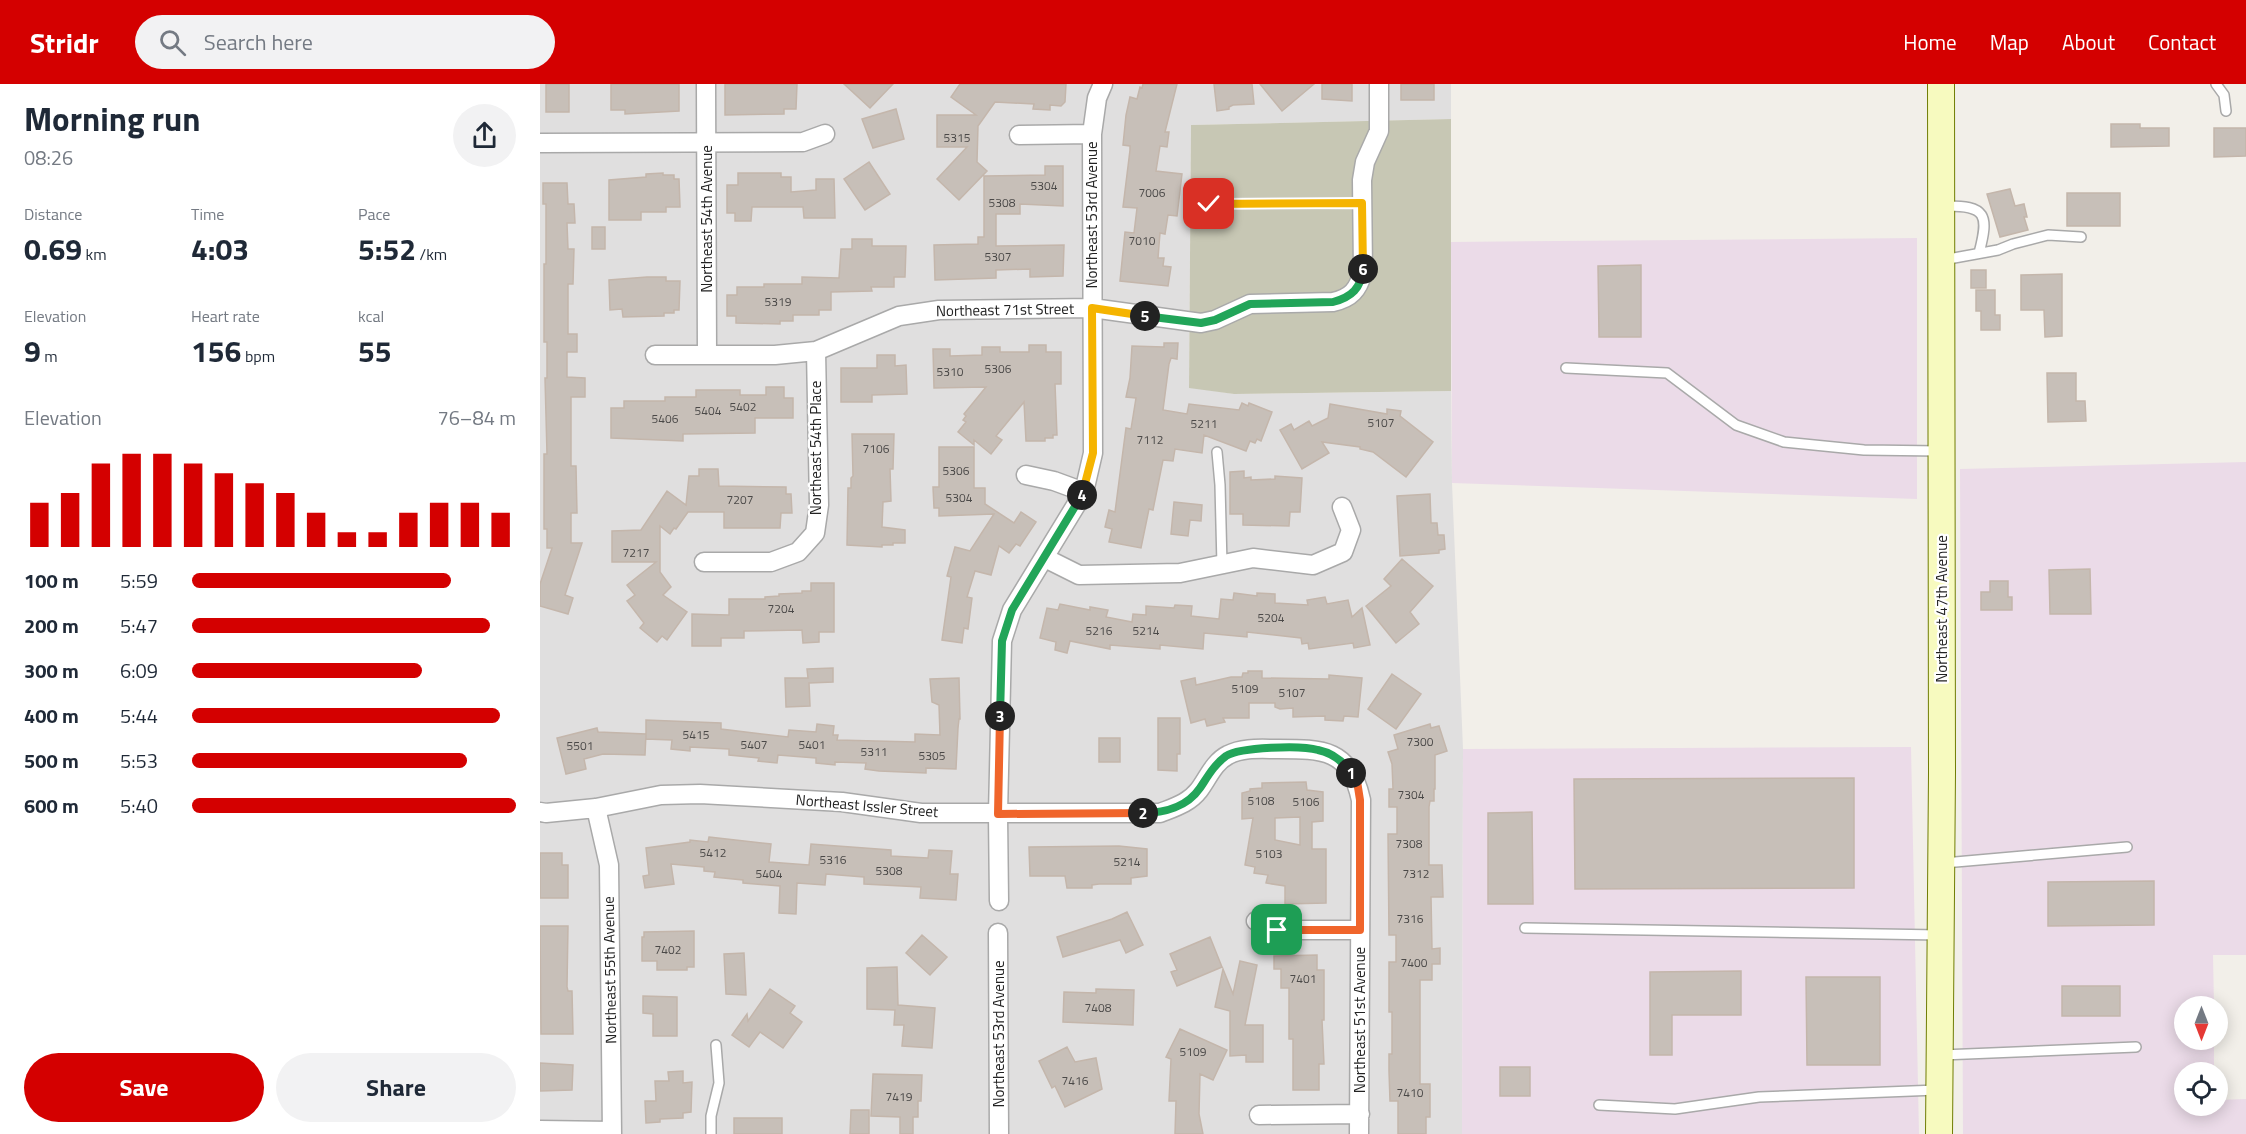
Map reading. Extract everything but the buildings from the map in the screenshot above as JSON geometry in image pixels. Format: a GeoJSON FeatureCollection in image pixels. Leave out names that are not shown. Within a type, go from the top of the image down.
{"type":"FeatureCollection","features":[{"type":"Feature","properties":{"kind":"street","name":"Northeast 54th Avenue"},"geometry":{"type":"LineString","coordinates":[[706,84],[707,354]]}},
{"type":"Feature","properties":{"kind":"street","name":"Northeast 53rd Avenue"},"geometry":{"type":"LineString","coordinates":[[999,901],[998,814],[1002,641],[1012,610],[1084,492],[1093,453],[1092,134],[1097,98],[1103,84]]}},
{"type":"Feature","properties":{"kind":"street"},"geometry":{"type":"LineString","coordinates":[[1362,203],[1365,162],[1379,131],[1379,84]]}},
{"type":"Feature","properties":{"kind":"street","name":"Northeast 47th Avenue"},"geometry":{"type":"LineString","coordinates":[[1940,1134],[1941,84]]}},
{"type":"Feature","properties":{"kind":"street"},"geometry":{"type":"LineString","coordinates":[[540,143],[803,142],[825,134]]}},
{"type":"Feature","properties":{"kind":"street"},"geometry":{"type":"LineString","coordinates":[[1019,135],[1092,134]]}},
{"type":"Feature","properties":{"kind":"street","name":"Northeast 71st Street"},"geometry":{"type":"LineString","coordinates":[[655,355],[775,355],[816,351],[899,316],[939,310],[1092,308],[1201,323],[1215,320],[1250,304],[1333,302],[1346,299],[1360,284],[1363,272],[1362,203]]}},
{"type":"Feature","properties":{"kind":"street","name":"Northeast 54th Place"},"geometry":{"type":"LineString","coordinates":[[704,562],[771,562],[798,552],[815,533],[819,505],[816,351]]}},
{"type":"Feature","properties":{"kind":"street"},"geometry":{"type":"LineString","coordinates":[[1026,475],[1054,481],[1084,492]]}},
{"type":"Feature","properties":{"kind":"street"},"geometry":{"type":"LineString","coordinates":[[1045,558],[1078,574],[1180,573],[1253,558],[1313,565],[1343,552],[1351,530],[1342,507]]}},
{"type":"Feature","properties":{"kind":"street","name":"Northeast Issler Street"},"geometry":{"type":"LineString","coordinates":[[540,812],[596,808],[661,795],[700,794],[843,802],[921,813],[1160,813],[1183,805],[1198,791],[1213,768],[1228,755],[1249,748],[1316,749],[1332,755],[1346,765]]}},
{"type":"Feature","properties":{"kind":"street","name":"Northeast 51st Avenue"},"geometry":{"type":"LineString","coordinates":[[1346,765],[1357,781],[1360,800],[1359,1134]]}},
{"type":"Feature","properties":{"kind":"street","name":"Northeast 55th Avenue"},"geometry":{"type":"LineString","coordinates":[[596,808],[609,866],[612,1132]]}},
{"type":"Feature","properties":{"kind":"street"},"geometry":{"type":"LineString","coordinates":[[1256,921],[1277,930],[1360,930]]}},
{"type":"Feature","properties":{"kind":"street","name":"Northeast 53rd Avenue"},"geometry":{"type":"LineString","coordinates":[[998,933],[999,1134]]}},
{"type":"Feature","properties":{"kind":"street"},"geometry":{"type":"LineString","coordinates":[[1259,1116],[1360,1114]]}},
{"type":"Feature","properties":{"kind":"street"},"geometry":{"type":"LineString","coordinates":[[540,1130],[612,1132]]}},
{"type":"Feature","properties":{"kind":"lane"},"geometry":{"type":"LineString","coordinates":[[2216,84],[2224,96],[2226,111]]}},
{"type":"Feature","properties":{"kind":"lane"},"geometry":{"type":"LineString","coordinates":[[1209,204],[1362,203]]}},
{"type":"Feature","properties":{"kind":"lane"},"geometry":{"type":"LineString","coordinates":[[1941,206],[1972,208],[1982,213],[1985,220],[1979,254]]}},
{"type":"Feature","properties":{"kind":"lane"},"geometry":{"type":"LineString","coordinates":[[1941,260],[1979,254],[2048,235],[2081,237]]}},
{"type":"Feature","properties":{"kind":"lane"},"geometry":{"type":"LineString","coordinates":[[1566,368],[1667,373],[1736,425],[1784,442],[1864,450],[1942,451]]}},
{"type":"Feature","properties":{"kind":"lane"},"geometry":{"type":"LineString","coordinates":[[1217,452],[1222,565]]}},
{"type":"Feature","properties":{"kind":"lane"},"geometry":{"type":"LineString","coordinates":[[1941,863],[2127,847]]}},
{"type":"Feature","properties":{"kind":"lane"},"geometry":{"type":"LineString","coordinates":[[1525,928],[1941,935]]}},
{"type":"Feature","properties":{"kind":"lane"},"geometry":{"type":"LineString","coordinates":[[711,1134],[711,1116],[718,1083],[716,1045]]}},
{"type":"Feature","properties":{"kind":"lane"},"geometry":{"type":"LineString","coordinates":[[1940,1055],[2136,1047]]}},
{"type":"Feature","properties":{"kind":"lane"},"geometry":{"type":"LineString","coordinates":[[1599,1105],[1675,1109],[1759,1097],[1940,1089]]}},
{"type":"Feature","properties":{"kind":"shaded area"},"geometry":{"type":"Polygon","coordinates":[[[540,84],[1451,84],[1451,119],[1191,125],[1189,387],[1234,394],[1451,391],[1452,483],[1463,749],[1462,1134],[540,1134],[540,84]]]}},
{"type":"Feature","properties":{"kind":"shaded area"},"geometry":{"type":"Polygon","coordinates":[[[1451,119],[1451,391],[1234,394],[1189,388],[1191,125],[1451,119]]]}},
{"type":"Feature","properties":{"kind":"shaded area"},"geometry":{"type":"Polygon","coordinates":[[[1917,238],[1917,499],[1452,483],[1451,242],[1917,238]]]}},
{"type":"Feature","properties":{"kind":"shaded area"},"geometry":{"type":"Polygon","coordinates":[[[2246,462],[2246,955],[2213,955],[2214,996],[2174,996],[2174,1050],[2214,1050],[2214,1062],[2174,1062],[2174,1116],[2228,1116],[2228,1100],[2246,1099],[2246,1134],[1963,1134],[1960,469],[2246,462]]]}},
{"type":"Feature","properties":{"kind":"shaded area"},"geometry":{"type":"Polygon","coordinates":[[[1911,747],[1919,1134],[1462,1134],[1463,749],[1911,747]]]}},
{"type":"Feature","properties":{"kind":"route"},"geometry":{"type":"LineString","coordinates":[[1209,204],[1362,203],[1363,272],[1360,284],[1346,299],[1333,302],[1250,304],[1215,320],[1201,323],[1092,308],[1093,453],[1084,492],[1012,610],[1002,641],[998,814],[1160,813],[1183,805],[1198,791],[1213,768],[1228,755],[1249,748],[1316,749],[1332,755],[1346,765],[1357,781],[1360,800],[1360,930],[1277,930]]}}]}
